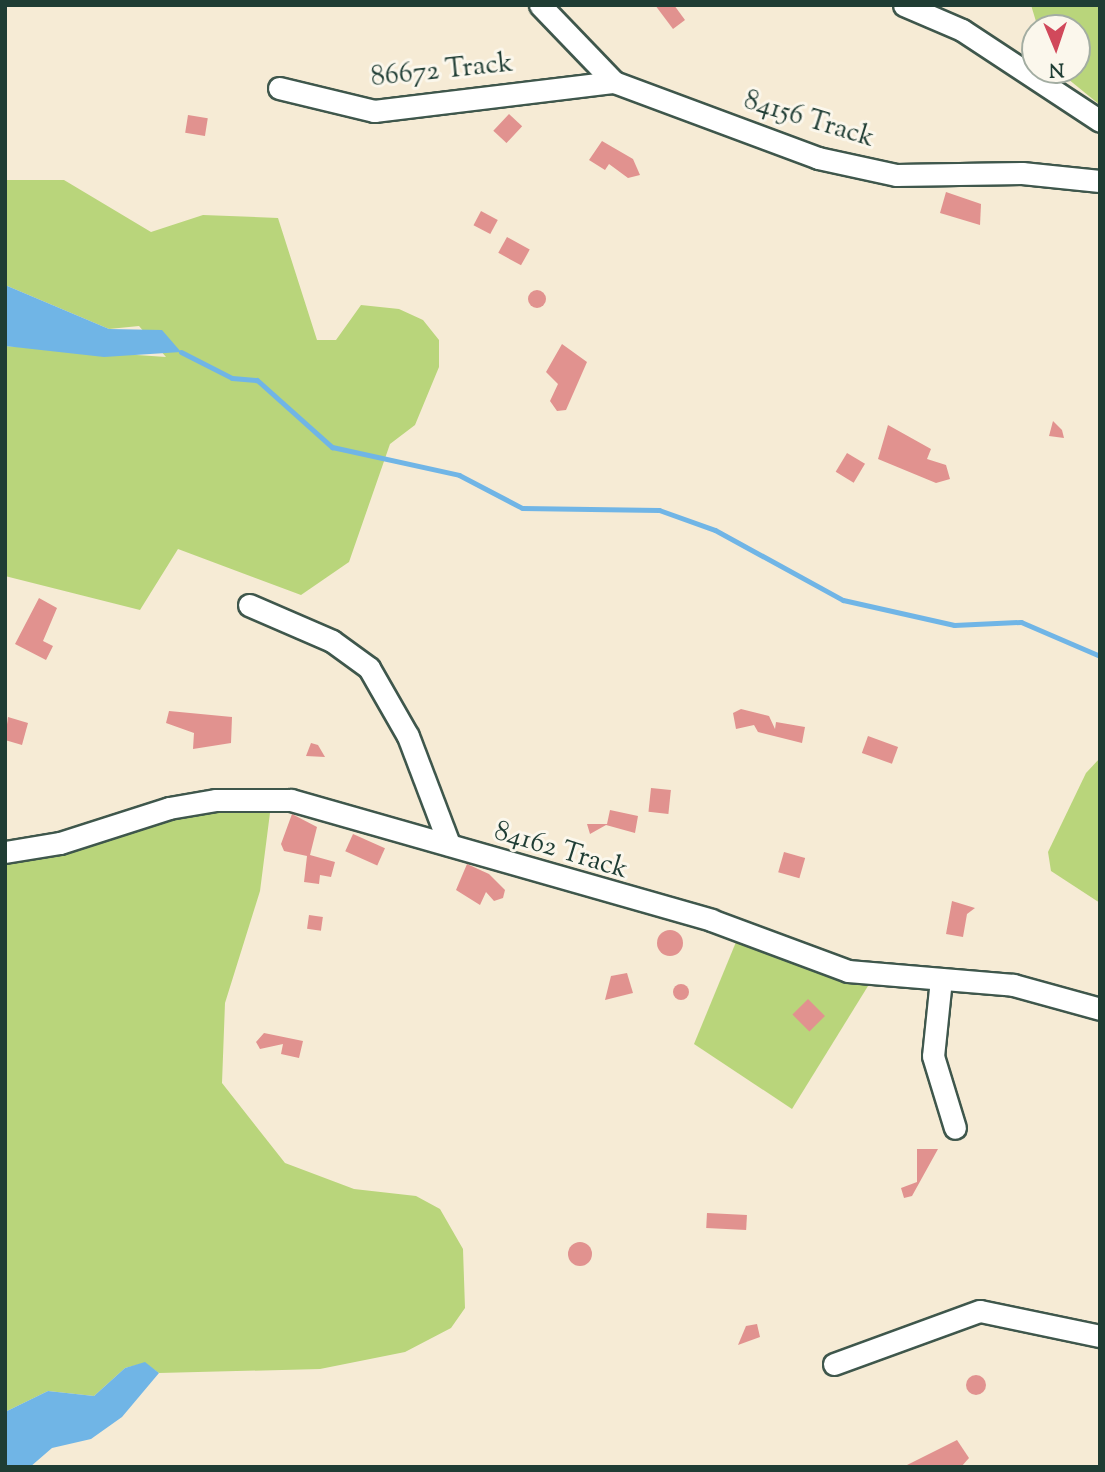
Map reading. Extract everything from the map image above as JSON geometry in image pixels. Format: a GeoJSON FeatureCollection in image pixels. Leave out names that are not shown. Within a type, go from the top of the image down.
{"type":"FeatureCollection","features":[{"type":"Feature","properties":{"kind":"street","name":"84156 Track"},"geometry":{"type":"LineString","coordinates":[[540,5],[614,82],[818,158],[896,175],[1022,173],[1100,181]]}},
{"type":"Feature","properties":{"kind":"street"},"geometry":{"type":"LineString","coordinates":[[904,5],[962,30],[1100,121]]}},
{"type":"Feature","properties":{"kind":"street","name":"86672 Track"},"geometry":{"type":"LineString","coordinates":[[279,88],[374,111],[614,82]]}},
{"type":"Feature","properties":{"kind":"street"},"geometry":{"type":"LineString","coordinates":[[249,605],[352,652],[386,696],[408,736],[449,844]]}},
{"type":"Feature","properties":{"kind":"street","name":"84162 Track"},"geometry":{"type":"LineString","coordinates":[[5,852],[60,844],[169,808],[251,799],[302,803],[711,920],[848,971],[1013,985],[1100,1009]]}},
{"type":"Feature","properties":{"kind":"street"},"geometry":{"type":"LineString","coordinates":[[941,979],[933,1056],[955,1128]]}},
{"type":"Feature","properties":{"kind":"street"},"geometry":{"type":"LineString","coordinates":[[834,1364],[980,1311],[1100,1336]]}},
{"type":"Feature","properties":{"kind":"green space"},"geometry":{"type":"Polygon","coordinates":[[[1031,5],[1100,5],[1100,105],[1074,84],[1091,84],[1091,14],[1034,14],[1031,5]]]}},
{"type":"Feature","properties":{"kind":"green space"},"geometry":{"type":"Polygon","coordinates":[[[5,180],[64,180],[151,232],[203,215],[278,218],[317,340],[336,340],[361,305],[399,309],[423,320],[439,340],[439,367],[415,425],[390,444],[349,562],[301,595],[178,549],[140,610],[5,576],[5,346],[166,357],[139,326],[109,329],[5,285],[5,180]]]}},
{"type":"Feature","properties":{"kind":"green space"},"geometry":{"type":"Polygon","coordinates":[[[1100,758],[1100,903],[1051,871],[1048,852],[1086,773],[1100,758]]]}},
{"type":"Feature","properties":{"kind":"green space"},"geometry":{"type":"Polygon","coordinates":[[[271,805],[260,891],[225,1003],[222,1083],[285,1163],[354,1189],[416,1196],[440,1209],[463,1249],[465,1308],[451,1328],[405,1352],[320,1369],[159,1373],[145,1363],[125,1368],[94,1396],[48,1391],[5,1412],[5,862],[175,815],[271,805]]]}},
{"type":"Feature","properties":{"kind":"green space"},"geometry":{"type":"Polygon","coordinates":[[[736,942],[868,986],[792,1109],[694,1044],[736,942]]]}},
{"type":"Feature","properties":{"kind":"water"},"geometry":{"type":"Polygon","coordinates":[[[5,285],[109,329],[162,330],[181,352],[104,357],[5,346],[5,285]]]}},
{"type":"Feature","properties":{"kind":"water"},"geometry":{"type":"Polygon","coordinates":[[[145,1362],[159,1373],[122,1417],[91,1439],[52,1448],[30,1467],[5,1467],[5,1412],[48,1391],[94,1396],[125,1368],[145,1362]]]}},
{"type":"Feature","properties":{"kind":"building"},"geometry":{"type":"Polygon","coordinates":[[[655,5],[674,5],[685,20],[673,29],[655,5]]]}},
{"type":"Feature","properties":{"kind":"building"},"geometry":{"type":"Polygon","coordinates":[[[509,114],[522,126],[506,143],[493,131],[509,114]]]}},
{"type":"Feature","properties":{"kind":"building"},"geometry":{"type":"Polygon","coordinates":[[[188,115],[208,118],[205,136],[185,133],[188,115]]]}},
{"type":"Feature","properties":{"kind":"building"},"geometry":{"type":"Polygon","coordinates":[[[602,141],[633,159],[640,175],[628,178],[609,164],[605,170],[589,160],[602,141]]]}},
{"type":"Feature","properties":{"kind":"building"},"geometry":{"type":"Polygon","coordinates":[[[946,192],[981,204],[980,225],[940,213],[946,192]]]}},
{"type":"Feature","properties":{"kind":"building"},"geometry":{"type":"Polygon","coordinates":[[[481,211],[498,220],[490,234],[473,225],[481,211]]]}},
{"type":"Feature","properties":{"kind":"building"},"geometry":{"type":"Polygon","coordinates":[[[507,237],[530,250],[521,265],[498,253],[507,237]]]}},
{"type":"Feature","properties":{"kind":"building"},"geometry":{"type":"Polygon","coordinates":[[[537,290],[543,293],[546,299],[543,305],[537,308],[531,305],[528,299],[531,293],[537,290]]]}},
{"type":"Feature","properties":{"kind":"building"},"geometry":{"type":"Polygon","coordinates":[[[562,344],[587,362],[566,410],[557,411],[550,401],[558,384],[546,372],[562,344]]]}},
{"type":"Feature","properties":{"kind":"building"},"geometry":{"type":"Polygon","coordinates":[[[1053,421],[1062,430],[1064,438],[1049,436],[1053,421]]]}},
{"type":"Feature","properties":{"kind":"building"},"geometry":{"type":"Polygon","coordinates":[[[888,425],[931,449],[927,459],[946,465],[950,479],[936,483],[878,459],[888,425]]]}},
{"type":"Feature","properties":{"kind":"building"},"geometry":{"type":"Polygon","coordinates":[[[847,453],[865,464],[854,483],[836,472],[847,453]]]}},
{"type":"Feature","properties":{"kind":"building"},"geometry":{"type":"Polygon","coordinates":[[[39,598],[57,608],[43,641],[53,646],[46,660],[15,644],[39,598]]]}},
{"type":"Feature","properties":{"kind":"building"},"geometry":{"type":"Polygon","coordinates":[[[741,709],[769,716],[775,729],[776,722],[805,727],[802,743],[758,732],[754,725],[736,729],[733,713],[741,709]]]}},
{"type":"Feature","properties":{"kind":"building"},"geometry":{"type":"Polygon","coordinates":[[[169,711],[232,717],[231,743],[193,749],[194,733],[166,723],[169,711]]]}},
{"type":"Feature","properties":{"kind":"building"},"geometry":{"type":"Polygon","coordinates":[[[8,717],[28,723],[22,745],[5,740],[8,717]]]}},
{"type":"Feature","properties":{"kind":"building"},"geometry":{"type":"Polygon","coordinates":[[[868,736],[898,747],[892,764],[862,753],[868,736]]]}},
{"type":"Feature","properties":{"kind":"building"},"geometry":{"type":"Polygon","coordinates":[[[311,743],[318,745],[325,757],[306,756],[311,743]]]}},
{"type":"Feature","properties":{"kind":"building"},"geometry":{"type":"Polygon","coordinates":[[[651,788],[671,790],[668,814],[648,812],[651,788]]]}},
{"type":"Feature","properties":{"kind":"building"},"geometry":{"type":"Polygon","coordinates":[[[610,810],[638,816],[635,833],[606,825],[590,834],[587,824],[607,824],[610,810]]]}},
{"type":"Feature","properties":{"kind":"building"},"geometry":{"type":"Polygon","coordinates":[[[292,814],[317,827],[310,855],[335,862],[331,877],[320,875],[319,884],[304,882],[307,856],[284,851],[281,844],[292,814]]]}},
{"type":"Feature","properties":{"kind":"building"},"geometry":{"type":"Polygon","coordinates":[[[353,834],[385,848],[377,866],[345,851],[353,834]]]}},
{"type":"Feature","properties":{"kind":"building"},"geometry":{"type":"Polygon","coordinates":[[[784,852],[805,858],[799,878],[778,872],[784,852]]]}},
{"type":"Feature","properties":{"kind":"building"},"geometry":{"type":"Polygon","coordinates":[[[467,864],[489,874],[505,890],[503,898],[494,901],[486,892],[480,905],[456,890],[467,864]]]}},
{"type":"Feature","properties":{"kind":"building"},"geometry":{"type":"Polygon","coordinates":[[[952,901],[975,908],[967,914],[963,937],[946,934],[952,901]]]}},
{"type":"Feature","properties":{"kind":"building"},"geometry":{"type":"Polygon","coordinates":[[[309,915],[323,917],[321,931],[307,929],[309,915]]]}},
{"type":"Feature","properties":{"kind":"building"},"geometry":{"type":"Polygon","coordinates":[[[670,930],[679,934],[683,943],[679,952],[670,956],[661,952],[657,943],[661,934],[670,930]]]}},
{"type":"Feature","properties":{"kind":"building"},"geometry":{"type":"Polygon","coordinates":[[[627,973],[633,993],[605,1000],[611,976],[627,973]]]}},
{"type":"Feature","properties":{"kind":"building"},"geometry":{"type":"Polygon","coordinates":[[[678,984],[684,984],[689,992],[687,998],[678,1000],[673,995],[673,989],[678,984]]]}},
{"type":"Feature","properties":{"kind":"building"},"geometry":{"type":"Polygon","coordinates":[[[808,999],[825,1016],[809,1032],[792,1015],[808,999]]]}},
{"type":"Feature","properties":{"kind":"building"},"geometry":{"type":"Polygon","coordinates":[[[264,1033],[303,1041],[299,1058],[281,1054],[283,1044],[260,1049],[256,1042],[264,1033]]]}},
{"type":"Feature","properties":{"kind":"building"},"geometry":{"type":"Polygon","coordinates":[[[917,1149],[938,1149],[912,1196],[904,1198],[901,1188],[917,1182],[917,1149]]]}},
{"type":"Feature","properties":{"kind":"building"},"geometry":{"type":"Polygon","coordinates":[[[707,1213],[747,1215],[746,1230],[706,1228],[707,1213]]]}},
{"type":"Feature","properties":{"kind":"building"},"geometry":{"type":"Polygon","coordinates":[[[580,1242],[591,1249],[592,1254],[585,1265],[580,1266],[569,1259],[568,1254],[575,1243],[580,1242]]]}},
{"type":"Feature","properties":{"kind":"building"},"geometry":{"type":"Polygon","coordinates":[[[757,1324],[760,1337],[738,1345],[746,1326],[757,1324]]]}},
{"type":"Feature","properties":{"kind":"building"},"geometry":{"type":"Polygon","coordinates":[[[976,1375],[983,1378],[986,1385],[983,1392],[976,1395],[969,1392],[966,1385],[969,1378],[976,1375]]]}},
{"type":"Feature","properties":{"kind":"building"},"geometry":{"type":"Polygon","coordinates":[[[957,1440],[969,1458],[961,1467],[903,1467],[957,1440]]]}},
{"type":"Feature","properties":{"kind":"waterway"},"geometry":{"type":"LineString","coordinates":[[181,352],[232,378],[257,380],[332,447],[459,475],[522,508],[659,510],[715,530],[843,600],[954,625],[1021,622],[1100,656]]}}]}
